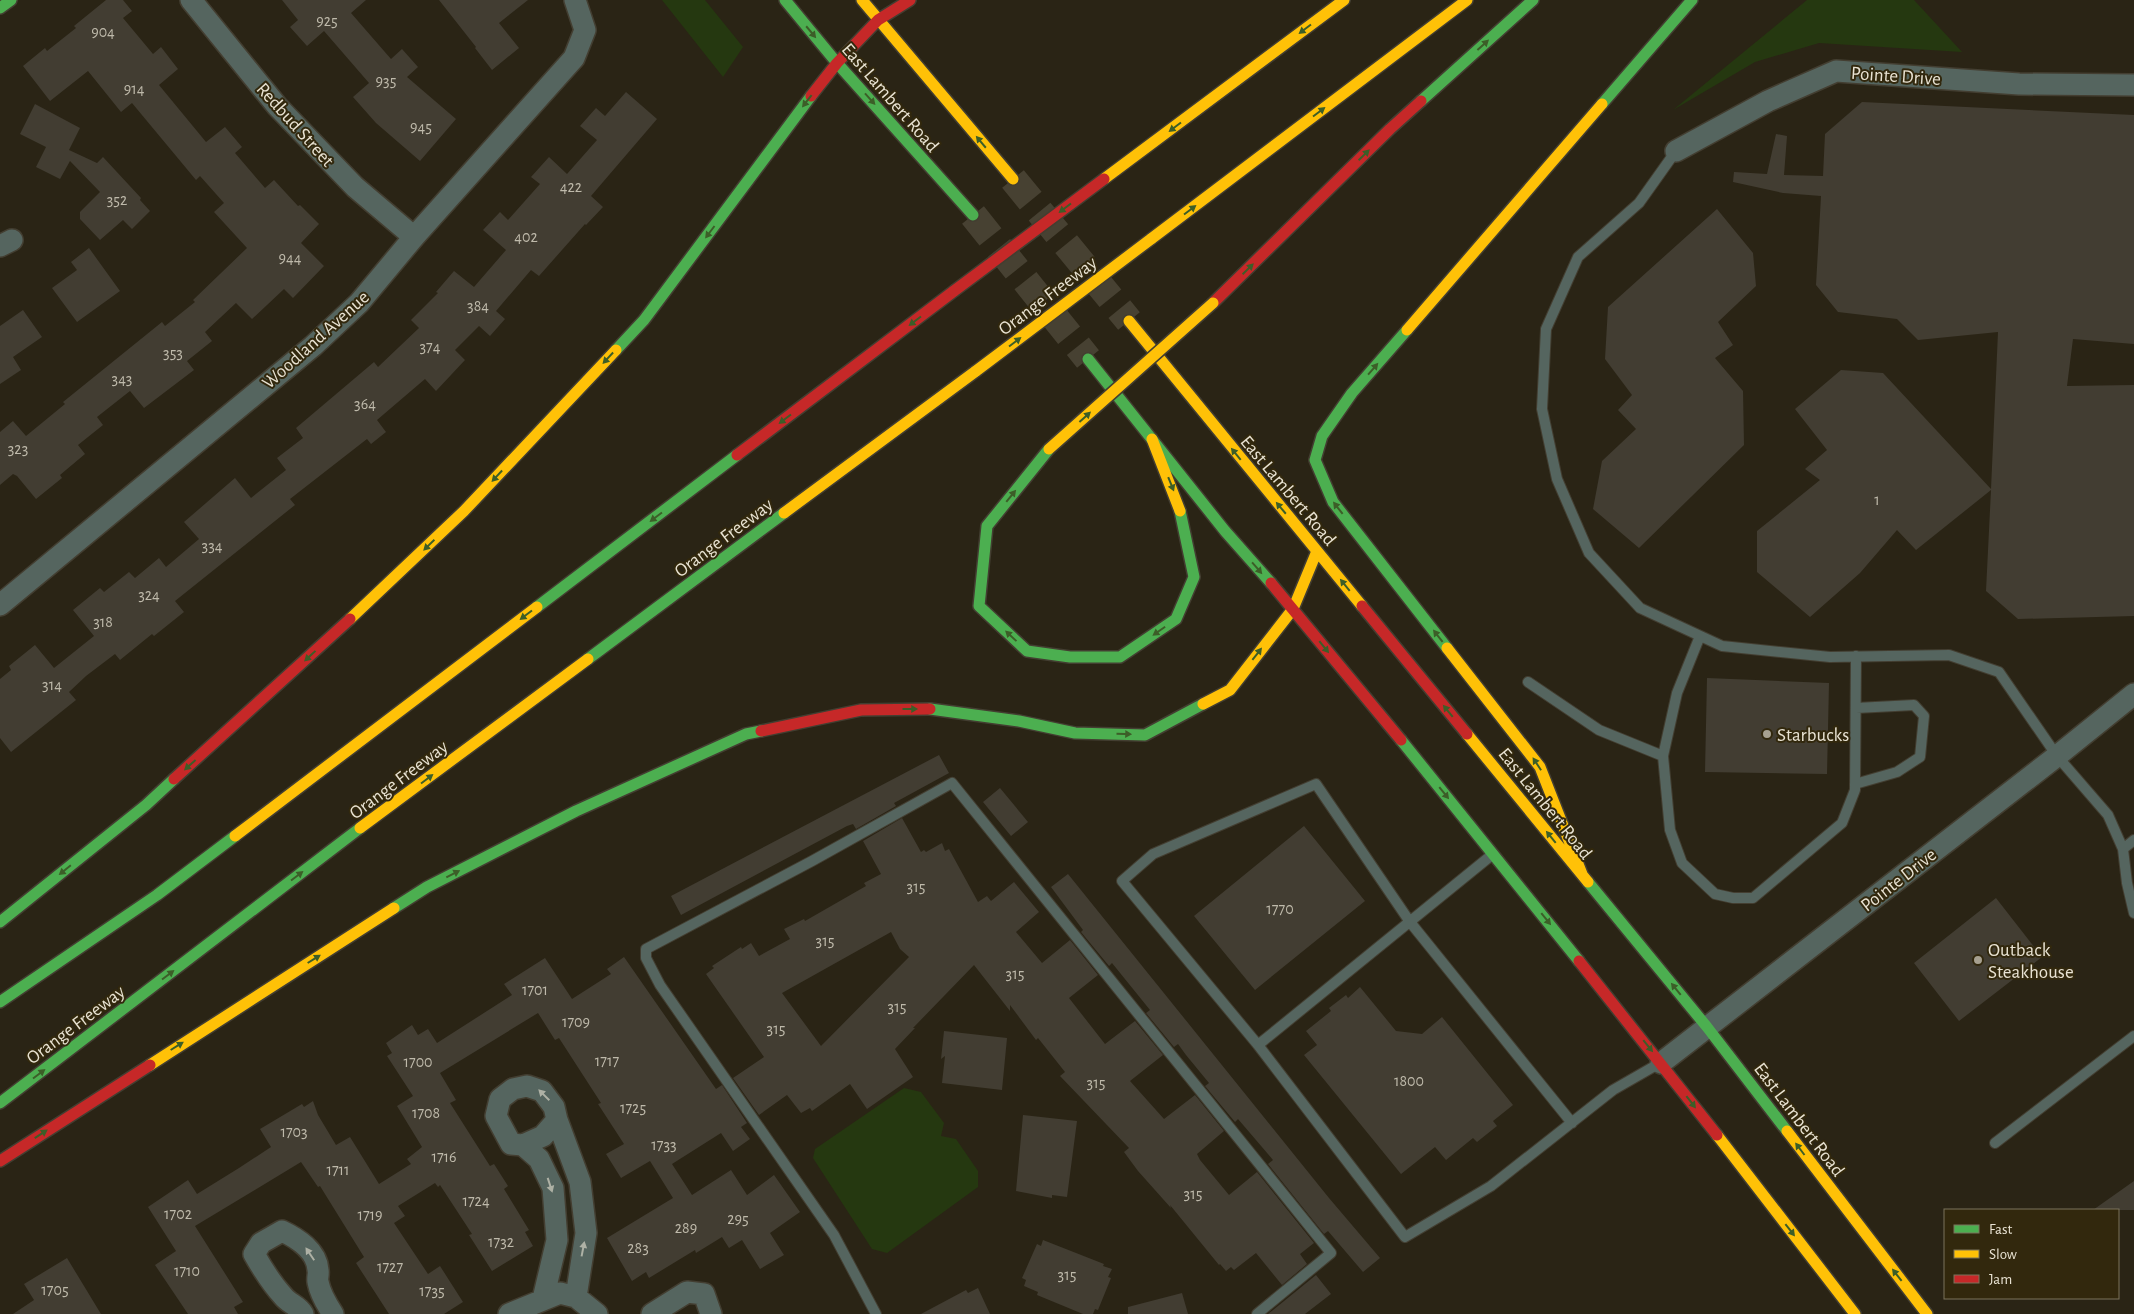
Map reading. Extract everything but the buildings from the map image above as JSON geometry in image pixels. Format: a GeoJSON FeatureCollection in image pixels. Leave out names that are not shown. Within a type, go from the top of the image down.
{"type":"FeatureCollection","features":[{"type":"Feature","properties":{"kind":"main road"},"geometry":{"type":"LineString","coordinates":[[0,8],[11,0]]}},
{"type":"Feature","properties":{"kind":"main road","name":"East Lambert Road"},"geometry":{"type":"LineString","coordinates":[[785,0],[837,63],[973,215]]}},
{"type":"Feature","properties":{"kind":"main road","name":"East Lambert Road"},"geometry":{"type":"LineString","coordinates":[[862,0],[1013,180]]}},
{"type":"Feature","properties":{"kind":"main road"},"geometry":{"type":"LineString","coordinates":[[0,922],[146,805],[345,624],[464,511],[644,320],[781,135],[837,63],[878,20],[910,0]]}},
{"type":"Feature","properties":{"kind":"main road"},"geometry":{"type":"LineString","coordinates":[[0,1002],[157,895],[954,291],[1344,0]]}},
{"type":"Feature","properties":{"kind":"main road","name":"Orange Freeway"},"geometry":{"type":"LineString","coordinates":[[0,1103],[325,854],[976,371],[1468,0]]}},
{"type":"Feature","properties":{"kind":"main road"},"geometry":{"type":"LineString","coordinates":[[1152,439],[1180,506],[1194,577],[1176,619],[1120,658],[1070,658],[1027,651],[979,606],[987,526],[1049,449],[1213,303],[1390,129],[1532,0]]}},
{"type":"Feature","properties":{"kind":"main road"},"geometry":{"type":"LineString","coordinates":[[1582,874],[1540,767],[1332,502],[1314,460],[1322,436],[1352,393],[1692,0]]}},
{"type":"Feature","properties":{"kind":"main road","name":"East Lambert Road"},"geometry":{"type":"LineString","coordinates":[[1129,321],[1707,1027],[1927,1314]]}},
{"type":"Feature","properties":{"kind":"main road"},"geometry":{"type":"LineString","coordinates":[[1088,359],[1225,531],[1293,609],[1661,1063],[1855,1314]]}},
{"type":"Feature","properties":{"kind":"main road"},"geometry":{"type":"LineString","coordinates":[[0,1161],[426,887],[576,811],[746,734],[861,710],[932,709],[1019,721],[1075,733],[1145,735],[1230,690],[1293,609],[1317,551]]}},
{"type":"Feature","properties":{"kind":"street","name":"Redbud Street"},"geometry":{"type":"LineString","coordinates":[[191,0],[277,106],[355,187],[414,237]]}},
{"type":"Feature","properties":{"kind":"street","name":"Woodland Avenue"},"geometry":{"type":"LineString","coordinates":[[0,605],[313,346],[359,303],[414,237],[574,58],[585,30],[575,0]]}},
{"type":"Feature","properties":{"kind":"street","name":"Pointe Drive"},"geometry":{"type":"LineString","coordinates":[[1676,151],[1768,101],[1836,71],[2019,84],[2134,85]]}},
{"type":"Feature","properties":{"kind":"street","name":"Pointe Drive"},"geometry":{"type":"LineString","coordinates":[[1661,1063],[2057,756],[2134,694]]}},
{"type":"Feature","properties":{"kind":"street"},"geometry":{"type":"LineString","coordinates":[[557,1120],[543,1136],[523,1145],[511,1144],[496,1116],[500,1099],[513,1089],[527,1086],[542,1090],[554,1107],[580,1182],[586,1233],[576,1297]]}},
{"type":"Feature","properties":{"kind":"street"},"geometry":{"type":"LineString","coordinates":[[523,1145],[539,1158],[553,1188],[557,1240],[543,1299]]}},
{"type":"Feature","properties":{"kind":"street"},"geometry":{"type":"LineString","coordinates":[[303,1314],[299,1307],[285,1298],[266,1276],[254,1254],[261,1243],[282,1232],[298,1238],[311,1253],[318,1269],[317,1281],[325,1302],[333,1314]]}},
{"type":"Feature","properties":{"kind":"street"},"geometry":{"type":"LineString","coordinates":[[285,1298],[299,1298],[317,1281]]}},
{"type":"Feature","properties":{"kind":"street"},"geometry":{"type":"LineString","coordinates":[[652,1314],[687,1292],[704,1294],[711,1314]]}},
{"type":"Feature","properties":{"kind":"street"},"geometry":{"type":"LineString","coordinates":[[509,1314],[560,1293],[576,1297],[597,1314]]}},
{"type":"Feature","properties":{"kind":"lane"},"geometry":{"type":"LineString","coordinates":[[1676,151],[1639,203],[1578,257],[1546,329],[1542,409],[1557,479],[1590,553],[1640,608],[1722,646],[1830,657],[1949,655],[1999,672],[2057,756],[2108,815],[2123,848],[2126,883],[2134,913]]}},
{"type":"Feature","properties":{"kind":"lane"},"geometry":{"type":"LineString","coordinates":[[1700,636],[1677,693],[1663,756],[1670,830],[1682,863],[1715,894],[1734,898],[1753,898],[1842,823],[1855,790],[1856,656]]}},
{"type":"Feature","properties":{"kind":"lane"},"geometry":{"type":"LineString","coordinates":[[1528,682],[1599,730],[1663,756]]}},
{"type":"Feature","properties":{"kind":"lane"},"geometry":{"type":"LineString","coordinates":[[1855,784],[1897,772],[1920,757],[1924,716],[1914,705],[1856,708]]}},
{"type":"Feature","properties":{"kind":"lane"},"geometry":{"type":"LineString","coordinates":[[876,1314],[834,1236],[660,985],[646,958],[646,949],[812,861],[952,783],[1331,1253],[1257,1314]]}},
{"type":"Feature","properties":{"kind":"lane"},"geometry":{"type":"LineString","coordinates":[[1572,1122],[1410,922],[1316,784],[1153,854],[1122,881],[1258,1045],[1405,1238],[1491,1186],[1613,1090],[1661,1063]]}},
{"type":"Feature","properties":{"kind":"lane"},"geometry":{"type":"LineString","coordinates":[[2123,848],[2134,840]]}},
{"type":"Feature","properties":{"kind":"lane"},"geometry":{"type":"LineString","coordinates":[[1258,1045],[1493,854]]}},
{"type":"Feature","properties":{"kind":"lane"},"geometry":{"type":"LineString","coordinates":[[1996,1143],[2134,1036]]}},
{"type":"Feature","properties":{"kind":"green space"},"geometry":{"type":"Polygon","coordinates":[[[662,0],[705,0],[743,47],[723,77],[662,0]]]}},
{"type":"Feature","properties":{"kind":"green space"},"geometry":{"type":"Polygon","coordinates":[[[1807,0],[1914,0],[1962,52],[1819,43],[1755,62],[1673,110],[1807,0]]]}},
{"type":"Feature","properties":{"kind":"green space"},"geometry":{"type":"Polygon","coordinates":[[[904,1088],[921,1092],[944,1123],[941,1136],[956,1139],[978,1171],[978,1187],[887,1253],[872,1249],[813,1158],[815,1149],[904,1088]]]}},
{"type":"Feature","properties":{"kind":"tunnel"},"geometry":{"type":"LineString","coordinates":[[1013,179],[1129,321]]}},
{"type":"Feature","properties":{"kind":"tunnel"},"geometry":{"type":"LineString","coordinates":[[973,215],[1088,359]]}},
{"type":"Feature","properties":{"kind":"traffic: fast"},"geometry":{"type":"LineString","coordinates":[[0,8],[11,0]]}},
{"type":"Feature","properties":{"kind":"traffic: fast"},"geometry":{"type":"LineString","coordinates":[[785,0],[837,63],[973,215]]}},
{"type":"Feature","properties":{"kind":"traffic: fast"},"geometry":{"type":"LineString","coordinates":[[1421,101],[1533,0]]}},
{"type":"Feature","properties":{"kind":"traffic: fast"},"geometry":{"type":"LineString","coordinates":[[1602,104],[1692,0]]}},
{"type":"Feature","properties":{"kind":"traffic: fast"},"geometry":{"type":"LineString","coordinates":[[616,350],[644,320],[811,96]]}},
{"type":"Feature","properties":{"kind":"traffic: fast"},"geometry":{"type":"LineString","coordinates":[[1407,330],[1352,393],[1322,436],[1315,460],[1333,502],[1447,648]]}},
{"type":"Feature","properties":{"kind":"traffic: fast"},"geometry":{"type":"LineString","coordinates":[[1088,359],[1225,531],[1271,583]]}},
{"type":"Feature","properties":{"kind":"traffic: fast"},"geometry":{"type":"LineString","coordinates":[[1049,449],[987,526],[979,606],[1027,651],[1070,657],[1120,657],[1176,619],[1194,577],[1180,511]]}},
{"type":"Feature","properties":{"kind":"traffic: fast"},"geometry":{"type":"LineString","coordinates":[[537,607],[737,455]]}},
{"type":"Feature","properties":{"kind":"traffic: fast"},"geometry":{"type":"LineString","coordinates":[[588,659],[784,513]]}},
{"type":"Feature","properties":{"kind":"traffic: fast"},"geometry":{"type":"LineString","coordinates":[[930,709],[1019,721],[1075,733],[1145,735],[1203,704]]}},
{"type":"Feature","properties":{"kind":"traffic: fast"},"geometry":{"type":"LineString","coordinates":[[394,908],[427,887],[576,811],[746,734],[761,731]]}},
{"type":"Feature","properties":{"kind":"traffic: fast"},"geometry":{"type":"LineString","coordinates":[[1401,740],[1579,961]]}},
{"type":"Feature","properties":{"kind":"traffic: fast"},"geometry":{"type":"LineString","coordinates":[[0,922],[146,805],[174,779]]}},
{"type":"Feature","properties":{"kind":"traffic: fast"},"geometry":{"type":"LineString","coordinates":[[0,1103],[360,828]]}},
{"type":"Feature","properties":{"kind":"traffic: fast"},"geometry":{"type":"LineString","coordinates":[[0,1002],[157,895],[235,836]]}},
{"type":"Feature","properties":{"kind":"traffic: fast"},"geometry":{"type":"LineString","coordinates":[[1588,882],[1707,1027],[1787,1131]]}},
{"type":"Feature","properties":{"kind":"traffic: slow"},"geometry":{"type":"LineString","coordinates":[[862,0],[1013,179]]}},
{"type":"Feature","properties":{"kind":"traffic: slow"},"geometry":{"type":"LineString","coordinates":[[1104,179],[1344,0]]}},
{"type":"Feature","properties":{"kind":"traffic: slow"},"geometry":{"type":"LineString","coordinates":[[1151,239],[1467,0]]}},
{"type":"Feature","properties":{"kind":"traffic: slow"},"geometry":{"type":"LineString","coordinates":[[1407,330],[1602,104]]}},
{"type":"Feature","properties":{"kind":"traffic: slow"},"geometry":{"type":"LineString","coordinates":[[976,371],[1151,239]]}},
{"type":"Feature","properties":{"kind":"traffic: slow"},"geometry":{"type":"LineString","coordinates":[[1049,449],[1213,303]]}},
{"type":"Feature","properties":{"kind":"traffic: slow"},"geometry":{"type":"LineString","coordinates":[[1129,321],[1362,606]]}},
{"type":"Feature","properties":{"kind":"traffic: slow"},"geometry":{"type":"LineString","coordinates":[[350,619],[464,511],[616,350]]}},
{"type":"Feature","properties":{"kind":"traffic: slow"},"geometry":{"type":"LineString","coordinates":[[784,513],[976,371]]}},
{"type":"Feature","properties":{"kind":"traffic: slow"},"geometry":{"type":"LineString","coordinates":[[1152,439],[1180,511]]}},
{"type":"Feature","properties":{"kind":"traffic: slow"},"geometry":{"type":"LineString","coordinates":[[1203,704],[1230,690],[1293,609],[1317,551]]}},
{"type":"Feature","properties":{"kind":"traffic: slow"},"geometry":{"type":"LineString","coordinates":[[235,836],[537,607]]}},
{"type":"Feature","properties":{"kind":"traffic: slow"},"geometry":{"type":"LineString","coordinates":[[1447,648],[1540,767],[1582,874]]}},
{"type":"Feature","properties":{"kind":"traffic: slow"},"geometry":{"type":"LineString","coordinates":[[360,828],[588,659]]}},
{"type":"Feature","properties":{"kind":"traffic: slow"},"geometry":{"type":"LineString","coordinates":[[1467,734],[1588,882]]}},
{"type":"Feature","properties":{"kind":"traffic: slow"},"geometry":{"type":"LineString","coordinates":[[150,1065],[394,908]]}},
{"type":"Feature","properties":{"kind":"traffic: slow"},"geometry":{"type":"LineString","coordinates":[[1787,1131],[1927,1314]]}},
{"type":"Feature","properties":{"kind":"traffic: slow"},"geometry":{"type":"LineString","coordinates":[[1717,1135],[1855,1314]]}},
{"type":"Feature","properties":{"kind":"traffic: jam"},"geometry":{"type":"LineString","coordinates":[[811,96],[837,63],[878,20],[910,0]]}},
{"type":"Feature","properties":{"kind":"traffic: jam"},"geometry":{"type":"LineString","coordinates":[[1213,303],[1390,129],[1421,101]]}},
{"type":"Feature","properties":{"kind":"traffic: jam"},"geometry":{"type":"LineString","coordinates":[[954,291],[1104,179]]}},
{"type":"Feature","properties":{"kind":"traffic: jam"},"geometry":{"type":"LineString","coordinates":[[737,455],[954,291]]}},
{"type":"Feature","properties":{"kind":"traffic: jam"},"geometry":{"type":"LineString","coordinates":[[1271,583],[1401,740]]}},
{"type":"Feature","properties":{"kind":"traffic: jam"},"geometry":{"type":"LineString","coordinates":[[1362,606],[1467,734]]}},
{"type":"Feature","properties":{"kind":"traffic: jam"},"geometry":{"type":"LineString","coordinates":[[174,779],[350,619]]}},
{"type":"Feature","properties":{"kind":"traffic: jam"},"geometry":{"type":"LineString","coordinates":[[761,731],[861,710],[930,709]]}},
{"type":"Feature","properties":{"kind":"traffic: jam"},"geometry":{"type":"LineString","coordinates":[[1579,961],[1717,1135]]}},
{"type":"Feature","properties":{"kind":"traffic: jam"},"geometry":{"type":"LineString","coordinates":[[0,1161],[150,1065]]}},
{"type":"Feature","properties":{"kind":"place","name":"Starbucks"},"geometry":{"type":"Point","coordinates":[1767,734]}},
{"type":"Feature","properties":{"kind":"place","name":"Outback Steakhouse"},"geometry":{"type":"Point","coordinates":[1978,960]}}]}
